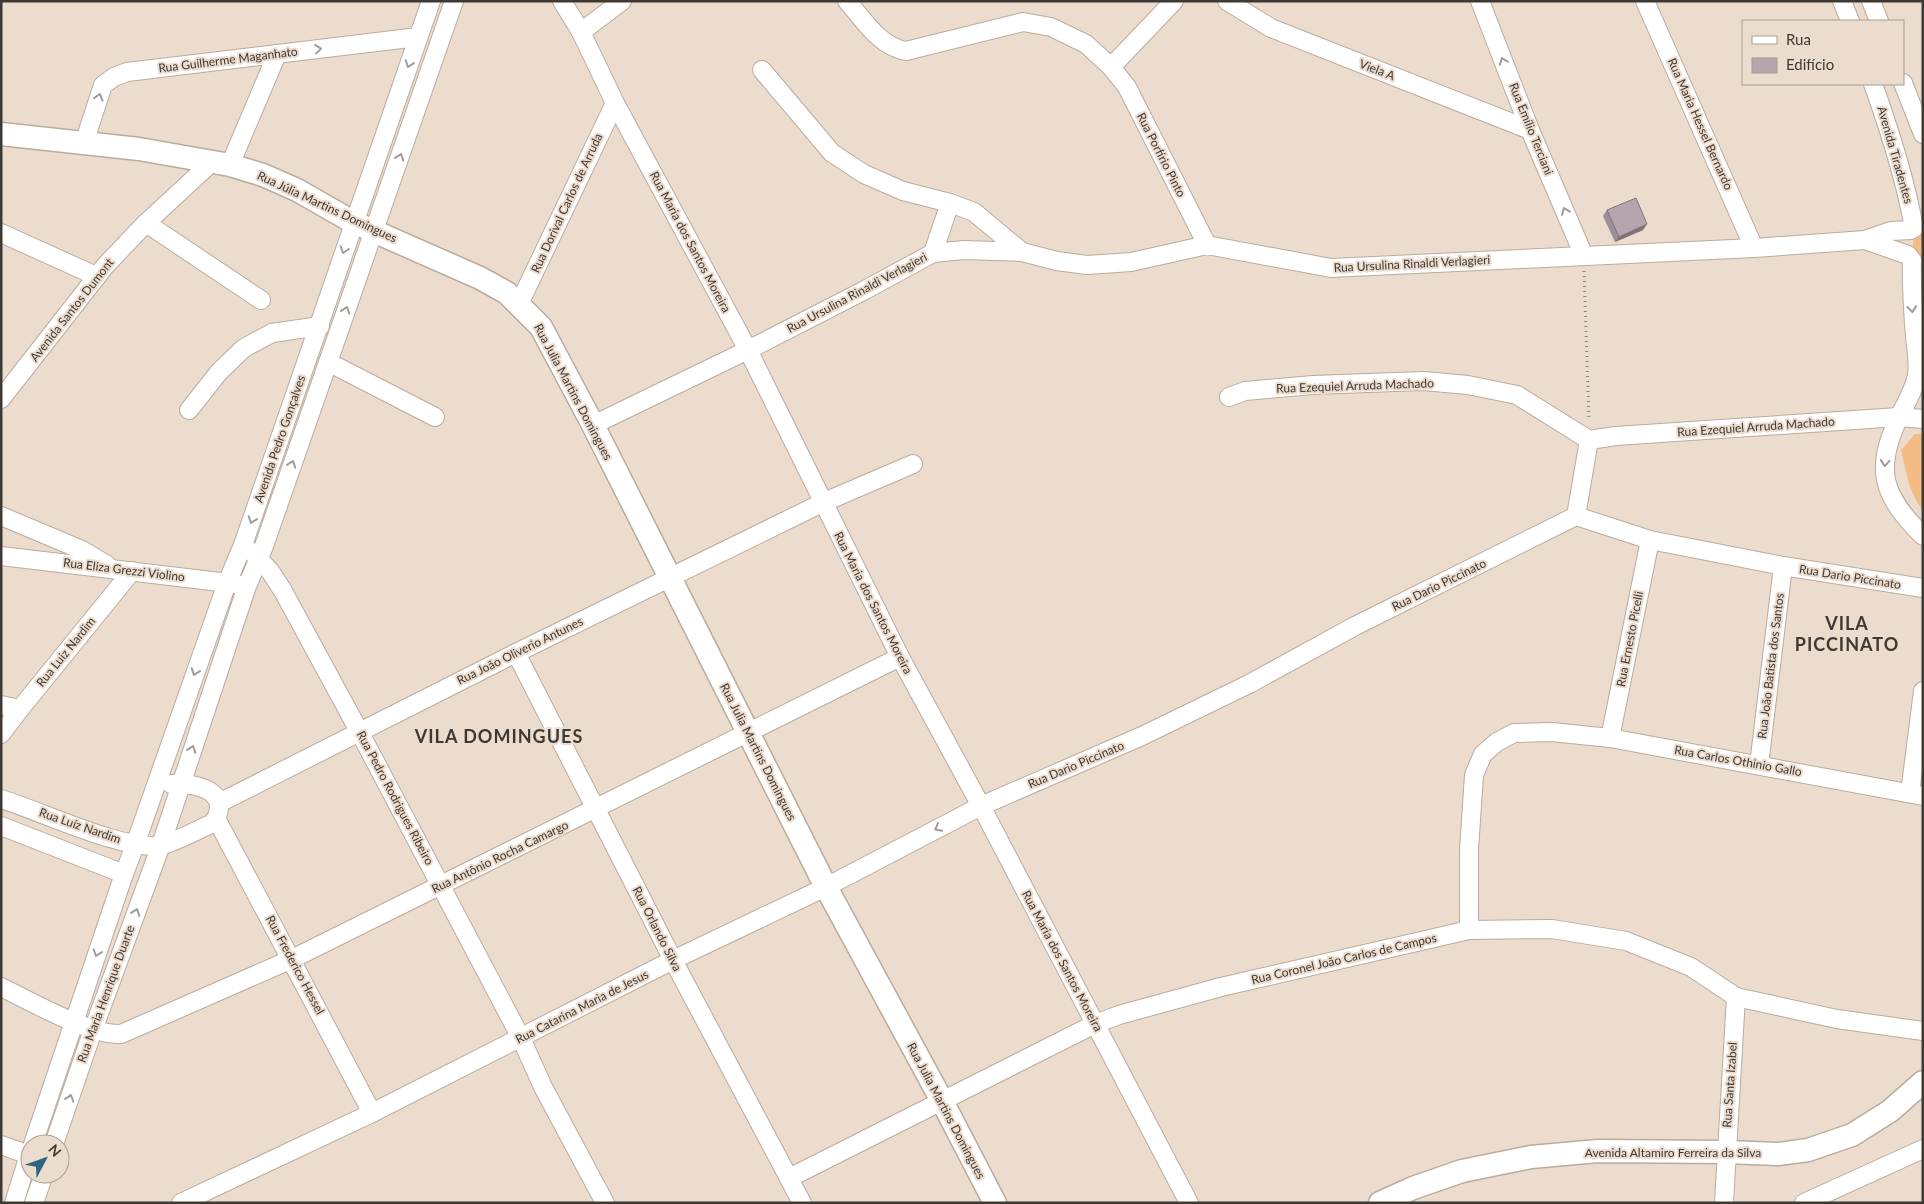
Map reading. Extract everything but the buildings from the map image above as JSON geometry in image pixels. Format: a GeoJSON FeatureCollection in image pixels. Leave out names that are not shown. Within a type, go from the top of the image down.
{"type":"FeatureCollection","features":[{"type":"Feature","properties":{"kind":"main road","name":"Rua Júlia Martins Domingues"},"geometry":{"type":"LineString","coordinates":[[1,134],[139,149],[221,164],[263,175],[297,190],[354,222],[480,278],[507,293],[519,304]]}},
{"type":"Feature","properties":{"kind":"main road","name":"Rua Julia Martins Domingues"},"geometry":{"type":"LineString","coordinates":[[519,304],[541,327],[593,425],[826,887],[942,1101],[994,1203]]}},
{"type":"Feature","properties":{"kind":"main road","name":"Avenida Altamiro Ferreira da Silva"},"geometry":{"type":"LineString","coordinates":[[1380,1203],[1413,1188],[1462,1171],[1532,1157],[1598,1151],[1778,1154],[1808,1150],[1852,1135],[1890,1111],[1923,1082]]}},
{"type":"Feature","properties":{"kind":"street","name":"Avenida Pedro Gonçalves"},"geometry":{"type":"LineString","coordinates":[[124,874],[227,583],[243,545],[431,1]]}},
{"type":"Feature","properties":{"kind":"street","name":"Avenida Pedro Gonçalves"},"geometry":{"type":"LineString","coordinates":[[161,845],[247,586],[259,558],[454,1]]}},
{"type":"Feature","properties":{"kind":"street","name":"Rua Maria dos Santos Moreira"},"geometry":{"type":"LineString","coordinates":[[562,1],[748,350],[822,503],[900,656],[981,806],[1188,1203]]}},
{"type":"Feature","properties":{"kind":"street"},"geometry":{"type":"LineString","coordinates":[[580,32],[622,1]]}},
{"type":"Feature","properties":{"kind":"street","name":"Rua Porfírio Pinto"},"geometry":{"type":"LineString","coordinates":[[846,1],[884,42],[895,49],[906,51],[1023,22],[1051,27],[1086,44],[1111,67],[1127,88],[1207,246]]}},
{"type":"Feature","properties":{"kind":"street"},"geometry":{"type":"LineString","coordinates":[[1111,67],[1174,1]]}},
{"type":"Feature","properties":{"kind":"street","name":"Viela A"},"geometry":{"type":"LineString","coordinates":[[1227,1],[1271,28],[1530,130]]}},
{"type":"Feature","properties":{"kind":"street","name":"Rua Emílio Terciani"},"geometry":{"type":"LineString","coordinates":[[1480,1],[1530,130],[1584,256]]}},
{"type":"Feature","properties":{"kind":"street","name":"Rua Maria Hessel Bernardo"},"geometry":{"type":"LineString","coordinates":[[1645,1],[1754,248]]}},
{"type":"Feature","properties":{"kind":"street"},"geometry":{"type":"LineString","coordinates":[[1842,1],[1850,20]]}},
{"type":"Feature","properties":{"kind":"street"},"geometry":{"type":"LineString","coordinates":[[1871,1],[1878,20]]}},
{"type":"Feature","properties":{"kind":"street","name":"Rua Guilherme Maganhato"},"geometry":{"type":"LineString","coordinates":[[84,144],[103,85],[114,77],[127,72],[418,37]]}},
{"type":"Feature","properties":{"kind":"street"},"geometry":{"type":"LineString","coordinates":[[221,164],[277,54]]}},
{"type":"Feature","properties":{"kind":"street"},"geometry":{"type":"LineString","coordinates":[[762,70],[832,152],[864,174],[903,192],[974,212],[1022,252]]}},
{"type":"Feature","properties":{"kind":"street","name":"Avenida Tiradentes"},"geometry":{"type":"LineString","coordinates":[[1873,85],[1889,129],[1916,227],[1907,238],[1906,246],[1914,261]]}},
{"type":"Feature","properties":{"kind":"street"},"geometry":{"type":"LineString","coordinates":[[1904,85],[1923,134]]}},
{"type":"Feature","properties":{"kind":"street","name":"Rua Dorival Carlos de Arruda"},"geometry":{"type":"LineString","coordinates":[[519,304],[615,102]]}},
{"type":"Feature","properties":{"kind":"street","name":"Avenida Santos Dumont"},"geometry":{"type":"LineString","coordinates":[[1,399],[96,276],[146,223],[221,164]]}},
{"type":"Feature","properties":{"kind":"street"},"geometry":{"type":"LineString","coordinates":[[933,253],[950,204]]}},
{"type":"Feature","properties":{"kind":"street"},"geometry":{"type":"LineString","coordinates":[[146,223],[261,300]]}},
{"type":"Feature","properties":{"kind":"street","name":"Rua Ursulina Rinaldi Verlagieri"},"geometry":{"type":"LineString","coordinates":[[593,425],[748,350],[933,253],[964,250],[1022,252],[1057,261],[1087,265],[1131,262],[1207,246],[1331,268],[1754,248],[1865,240],[1890,231],[1916,227]]}},
{"type":"Feature","properties":{"kind":"street"},"geometry":{"type":"LineString","coordinates":[[1,233],[96,276]]}},
{"type":"Feature","properties":{"kind":"street","name":"Rua Ursulina Rinaldi Verlagieri"},"geometry":{"type":"LineString","coordinates":[[1865,240],[1914,261]]}},
{"type":"Feature","properties":{"kind":"street"},"geometry":{"type":"LineString","coordinates":[[1914,261],[1911,292],[1918,373],[1910,398],[1899,417],[1886,450],[1884,473],[1889,492],[1904,516],[1923,536]]}},
{"type":"Feature","properties":{"kind":"street"},"geometry":{"type":"LineString","coordinates":[[189,410],[219,372],[244,348],[272,333],[320,326]]}},
{"type":"Feature","properties":{"kind":"street"},"geometry":{"type":"LineString","coordinates":[[328,362],[435,417]]}},
{"type":"Feature","properties":{"kind":"street","name":"Rua Ezequiel Arruda Machado"},"geometry":{"type":"LineString","coordinates":[[1228,397],[1245,391],[1313,385],[1423,381],[1468,385],[1517,395],[1589,440],[1608,437],[1899,417],[1923,419]]}},
{"type":"Feature","properties":{"kind":"street"},"geometry":{"type":"LineString","coordinates":[[1576,516],[1589,440]]}},
{"type":"Feature","properties":{"kind":"street","name":"Rua João Oliverio Antunes"},"geometry":{"type":"LineString","coordinates":[[161,845],[211,824],[218,811],[359,731],[822,503],[914,464]]}},
{"type":"Feature","properties":{"kind":"street"},"geometry":{"type":"LineString","coordinates":[[1,516],[82,550],[113,568]]}},
{"type":"Feature","properties":{"kind":"street","name":"Rua Dario Piccinato"},"geometry":{"type":"LineString","coordinates":[[981,806],[1142,736],[1248,684],[1355,626],[1576,516],[1650,540],[1783,566],[1923,588]]}},
{"type":"Feature","properties":{"kind":"street","name":"Rua Ernesto Picelli"},"geometry":{"type":"LineString","coordinates":[[1610,738],[1650,540]]}},
{"type":"Feature","properties":{"kind":"street","name":"Rua Pedro Rodrigues Ribeiro"},"geometry":{"type":"LineString","coordinates":[[243,545],[259,558],[283,591],[521,1038],[542,1087],[605,1203]]}},
{"type":"Feature","properties":{"kind":"street","name":"Rua Eliza Grezzi Violino"},"geometry":{"type":"LineString","coordinates":[[1,556],[113,568],[247,586]]}},
{"type":"Feature","properties":{"kind":"street","name":"Rua João Batista dos Santos"},"geometry":{"type":"LineString","coordinates":[[1759,765],[1783,566]]}},
{"type":"Feature","properties":{"kind":"street","name":"Rua Luiz Nardim"},"geometry":{"type":"LineString","coordinates":[[1,734],[132,571]]}},
{"type":"Feature","properties":{"kind":"street","name":"Rua Orlando Silva"},"geometry":{"type":"LineString","coordinates":[[516,653],[673,960],[802,1203]]}},
{"type":"Feature","properties":{"kind":"street","name":"Rua Antônio Rocha Camargo"},"geometry":{"type":"LineString","coordinates":[[1,987],[93,1030],[111,1035],[121,1034],[292,959],[900,656]]}},
{"type":"Feature","properties":{"kind":"street"},"geometry":{"type":"LineString","coordinates":[[1916,794],[1923,691]]}},
{"type":"Feature","properties":{"kind":"street"},"geometry":{"type":"LineString","coordinates":[[1,705],[20,709]]}},
{"type":"Feature","properties":{"kind":"street","name":"Rua Carlos Othinio Gallo"},"geometry":{"type":"LineString","coordinates":[[1469,930],[1469,850],[1474,775],[1483,754],[1497,742],[1514,733],[1552,732],[1610,738],[1916,794]]}},
{"type":"Feature","properties":{"kind":"street","name":"Rua Frederico Hessel"},"geometry":{"type":"LineString","coordinates":[[155,785],[181,783],[200,786],[212,794],[218,811],[292,959],[372,1112]]}},
{"type":"Feature","properties":{"kind":"street","name":"Rua Luíz Nardim"},"geometry":{"type":"LineString","coordinates":[[1,800],[135,845],[161,845]]}},
{"type":"Feature","properties":{"kind":"street","name":"Rua Catarina Maria de Jesus"},"geometry":{"type":"LineString","coordinates":[[181,1203],[372,1112],[673,960],[826,887],[981,806]]}},
{"type":"Feature","properties":{"kind":"street"},"geometry":{"type":"LineString","coordinates":[[1,826],[124,874]]}},
{"type":"Feature","properties":{"kind":"street","name":"Rua Maria Henrique Duarte"},"geometry":{"type":"LineString","coordinates":[[57,1134],[93,1030],[161,845]]}},
{"type":"Feature","properties":{"kind":"street","name":"Rua Maria Henrique Duarte"},"geometry":{"type":"LineString","coordinates":[[37,1134],[124,874]]}},
{"type":"Feature","properties":{"kind":"street","name":"Rua Coronel João Carlos de Campos"},"geometry":{"type":"LineString","coordinates":[[789,1178],[1094,1024],[1119,1015],[1221,987],[1469,930],[1552,929],[1626,941],[1691,967],[1736,996],[1837,1018],[1923,1031]]}},
{"type":"Feature","properties":{"kind":"street","name":"Rua Santa Izabel"},"geometry":{"type":"LineString","coordinates":[[1724,1203],[1736,996]]}},
{"type":"Feature","properties":{"kind":"street"},"geometry":{"type":"LineString","coordinates":[[1,1145],[20,1149]]}},
{"type":"Feature","properties":{"kind":"street"},"geometry":{"type":"LineString","coordinates":[[1804,1203],[1923,1149]]}},
{"type":"Feature","properties":{"kind":"street","name":"Rua Maria Henrique Duarte"},"geometry":{"type":"LineString","coordinates":[[14,1203],[20,1184]]}},
{"type":"Feature","properties":{"kind":"street"},"geometry":{"type":"LineString","coordinates":[[34,1203],[41,1184]]}},
{"type":"Feature","properties":{"kind":"path"},"geometry":{"type":"LineString","coordinates":[[1584,256],[1589,440]]}},
{"type":"Feature","properties":{"kind":"shaded area"},"geometry":{"type":"Polygon","coordinates":[[[1923,229],[1923,261],[1915,253],[1913,245],[1916,237],[1923,229]]]}},
{"type":"Feature","properties":{"kind":"shaded area"},"geometry":{"type":"Polygon","coordinates":[[[1915,434],[1923,434],[1923,510],[1911,489],[1901,450],[1915,434]]]}},
{"type":"Feature","properties":{"kind":"district","name":"VILA PICCINATO"},"geometry":{"type":"Point","coordinates":[1847,634]}},
{"type":"Feature","properties":{"kind":"district","name":"VILA DOMINGUES"},"geometry":{"type":"Point","coordinates":[499,737]}}]}
